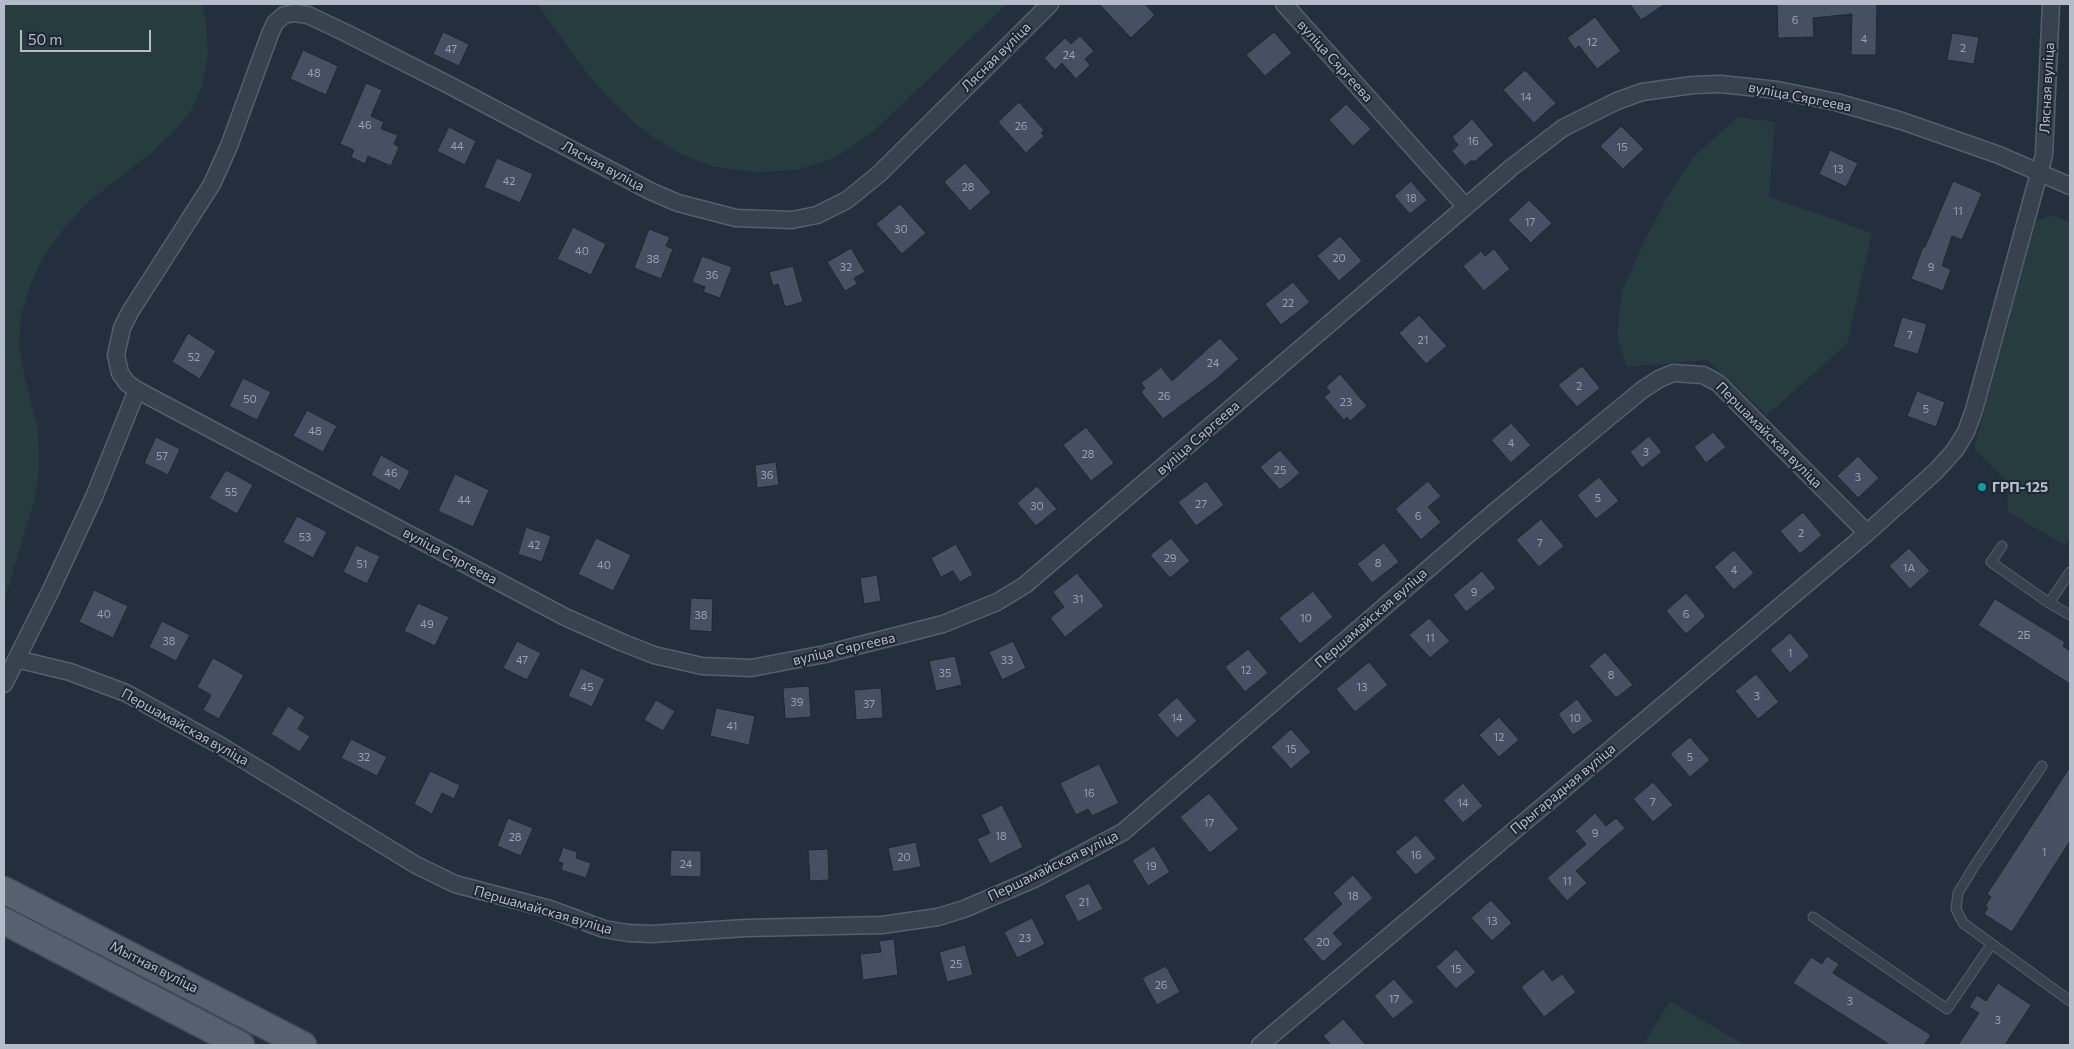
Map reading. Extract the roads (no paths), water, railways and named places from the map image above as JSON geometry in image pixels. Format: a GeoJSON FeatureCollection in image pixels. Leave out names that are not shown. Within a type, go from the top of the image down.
{"type":"FeatureCollection","features":[{"type":"Feature","properties":{"kind":"main road","name":"Мытная вуліца"},"geometry":{"type":"LineString","coordinates":[[4,890],[303,1045]]}},
{"type":"Feature","properties":{"kind":"main road","name":"Мытная вуліца"},"geometry":{"type":"LineString","coordinates":[[4,922],[241,1045]]}},
{"type":"Feature","properties":{"kind":"street","name":"Лясная вуліца"},"geometry":{"type":"LineString","coordinates":[[212,184],[229,146],[276,23],[284,15],[294,13],[308,15],[355,37],[456,88],[650,191],[678,203],[746,219],[792,220],[818,215],[847,200],[879,174],[1050,4]]}},
{"type":"Feature","properties":{"kind":"street","name":"вуліца Сяргеева"},"geometry":{"type":"LineString","coordinates":[[1284,4],[1466,207]]}},
{"type":"Feature","properties":{"kind":"street","name":"Лясная вуліца"},"geometry":{"type":"LineString","coordinates":[[2038,172],[2044,145],[2051,4]]}},
{"type":"Feature","properties":{"kind":"street","name":"вуліца Сяргеева"},"geometry":{"type":"LineString","coordinates":[[212,184],[140,294],[122,328],[116,355],[120,373],[127,383],[565,617],[654,655],[702,666],[730,668],[772,665],[825,654],[943,624],[997,602],[1025,586],[1538,145],[1590,113],[1642,92],[1693,85],[1721,84],[1758,87],[1836,102],[1944,134],[2070,186]]}},
{"type":"Feature","properties":{"kind":"street"},"geometry":{"type":"LineString","coordinates":[[1867,533],[1936,471],[1966,432],[1974,410],[2038,172]]}},
{"type":"Feature","properties":{"kind":"street","name":"Першамайская вуліца"},"geometry":{"type":"LineString","coordinates":[[16,659],[70,672],[126,692],[221,746],[416,865],[455,884],[550,909],[604,929],[628,933],[652,934],[746,928],[882,925],[938,917],[964,909],[1034,879],[1123,832],[1492,514],[1642,390],[1673,373],[1704,375],[1718,383],[1867,533]]}},
{"type":"Feature","properties":{"kind":"street"},"geometry":{"type":"LineString","coordinates":[[4,684],[50,592],[94,497],[137,390]]}},
{"type":"Feature","properties":{"kind":"street","name":"Прыгарадная вуліца"},"geometry":{"type":"LineString","coordinates":[[1260,1045],[1867,533]]}},
{"type":"Feature","properties":{"kind":"lane"},"geometry":{"type":"LineString","coordinates":[[2002,546],[1991,562],[2049,603],[2070,615]]}},
{"type":"Feature","properties":{"kind":"lane"},"geometry":{"type":"LineString","coordinates":[[2049,603],[2070,572]]}},
{"type":"Feature","properties":{"kind":"lane"},"geometry":{"type":"LineString","coordinates":[[2042,766],[1958,893],[1956,909],[1963,923],[2070,1001]]}},
{"type":"Feature","properties":{"kind":"lane"},"geometry":{"type":"LineString","coordinates":[[1813,918],[1947,1008],[1991,945]]}},
{"type":"Feature","properties":{"kind":"place","name":"ГРП-125"},"geometry":{"type":"Point","coordinates":[1982,487]}}]}
